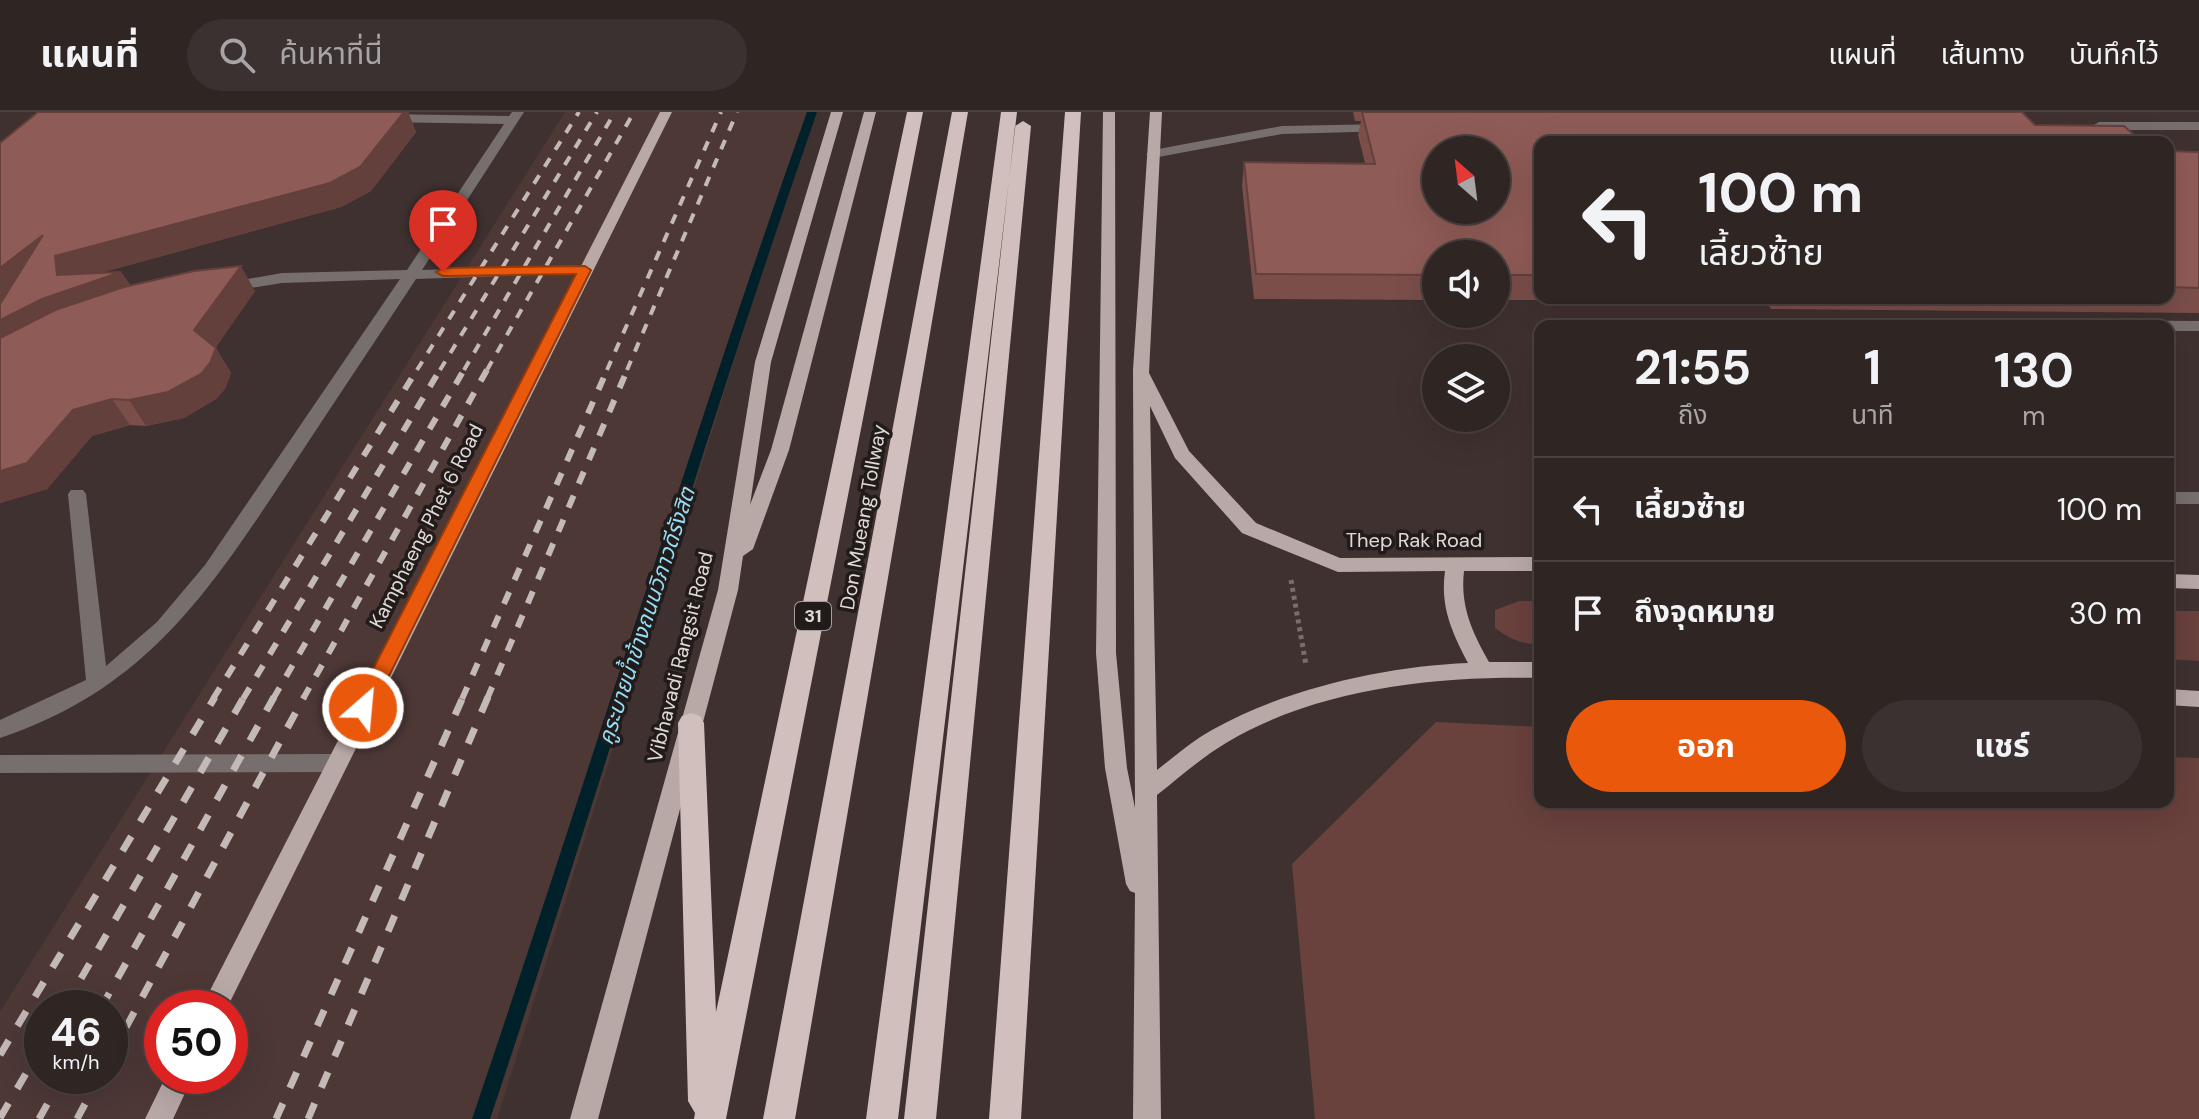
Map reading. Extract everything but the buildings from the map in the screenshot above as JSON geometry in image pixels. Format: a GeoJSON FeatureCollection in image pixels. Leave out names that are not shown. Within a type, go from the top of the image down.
{"type":"FeatureCollection","features":[{"type":"Feature","properties":{"kind":"highway","name":"31"},"geometry":{"type":"LineString","coordinates":[[708,1119],[915,112]]}},
{"type":"Feature","properties":{"kind":"highway","name":"Don Mueang Tollway"},"geometry":{"type":"LineString","coordinates":[[779,1119],[960,112]]}},
{"type":"Feature","properties":{"kind":"highway"},"geometry":{"type":"LineString","coordinates":[[882,1119],[1009,112]]}},
{"type":"Feature","properties":{"kind":"highway"},"geometry":{"type":"LineString","coordinates":[[920,1119],[1025,112]]}},
{"type":"Feature","properties":{"kind":"highway"},"geometry":{"type":"LineString","coordinates":[[1005,1119],[1073,112]]}},
{"type":"Feature","properties":{"kind":"highway"},"geometry":{"type":"LineString","coordinates":[[691,723],[708,1119]]}},
{"type":"Feature","properties":{"kind":"main road","name":"Kamphaeng Phet 6 Road"},"geometry":{"type":"LineString","coordinates":[[223,990],[666,112]]}},
{"type":"Feature","properties":{"kind":"main road","name":"Vibhavadi Rangsit Road"},"geometry":{"type":"LineString","coordinates":[[584,1119],[728,590],[763,362],[837,112]]}},
{"type":"Feature","properties":{"kind":"main road"},"geometry":{"type":"LineString","coordinates":[[728,590],[780,450],[870,112]]}},
{"type":"Feature","properties":{"kind":"main road"},"geometry":{"type":"LineString","coordinates":[[1109,112],[1106,653],[1116,768],[1148,939]]}},
{"type":"Feature","properties":{"kind":"main road"},"geometry":{"type":"LineString","coordinates":[[1147,1119],[1148,939],[1141,370],[1156,112]]}},
{"type":"Feature","properties":{"kind":"main road","name":"Thep Rak Road"},"geometry":{"type":"LineString","coordinates":[[1141,370],[1181,454],[1249,528],[1338,565],[1534,564]]}},
{"type":"Feature","properties":{"kind":"main road"},"geometry":{"type":"LineString","coordinates":[[1456,563],[1451,591],[1453,614],[1481,667]]}},
{"type":"Feature","properties":{"kind":"main road"},"geometry":{"type":"LineString","coordinates":[[2174,581],[2199,582]]}},
{"type":"Feature","properties":{"kind":"main road"},"geometry":{"type":"LineString","coordinates":[[1146,791],[1228,731],[1353,684],[1481,667],[1534,670]]}},
{"type":"Feature","properties":{"kind":"main road"},"geometry":{"type":"LineString","coordinates":[[2174,697],[2199,699]]}},
{"type":"Feature","properties":{"kind":"main road"},"geometry":{"type":"LineString","coordinates":[[159,1119],[171,1094]]}},
{"type":"Feature","properties":{"kind":"lane"},"geometry":{"type":"LineString","coordinates":[[369,118],[515,116]]}},
{"type":"Feature","properties":{"kind":"lane"},"geometry":{"type":"LineString","coordinates":[[0,729],[57,705],[97,683],[149,642],[195,595],[414,272],[515,116]]}},
{"type":"Feature","properties":{"kind":"lane"},"geometry":{"type":"LineString","coordinates":[[2088,126],[2199,126]]}},
{"type":"Feature","properties":{"kind":"lane"},"geometry":{"type":"LineString","coordinates":[[1153,154],[1282,130],[1405,127]]}},
{"type":"Feature","properties":{"kind":"lane"},"geometry":{"type":"LineString","coordinates":[[205,290],[282,278],[414,272],[585,270]]}},
{"type":"Feature","properties":{"kind":"lane"},"geometry":{"type":"LineString","coordinates":[[2174,326],[2199,326]]}},
{"type":"Feature","properties":{"kind":"lane"},"geometry":{"type":"LineString","coordinates":[[77,494],[97,683]]}},
{"type":"Feature","properties":{"kind":"lane"},"geometry":{"type":"LineString","coordinates":[[2174,498],[2199,498]]}},
{"type":"Feature","properties":{"kind":"lane"},"geometry":{"type":"LineString","coordinates":[[0,764],[335,763]]}},
{"type":"Feature","properties":{"kind":"path"},"geometry":{"type":"LineString","coordinates":[[1291,577],[1307,666]]}},
{"type":"Feature","properties":{"kind":"shaded area"},"geometry":{"type":"Polygon","coordinates":[[[565,112],[812,112],[497,1119],[0,1119],[0,1012],[565,112]]]}},
{"type":"Feature","properties":{"kind":"shaded area"},"geometry":{"type":"Polygon","coordinates":[[[1519,601],[1534,601],[1534,644],[1516,640],[1495,628],[1495,610],[1519,601]]]}},
{"type":"Feature","properties":{"kind":"shaded area"},"geometry":{"type":"Polygon","coordinates":[[[2174,611],[2199,611],[2199,661],[2174,659],[2174,611]]]}},
{"type":"Feature","properties":{"kind":"shaded area"},"geometry":{"type":"Polygon","coordinates":[[[1436,722],[1534,727],[1534,808],[2174,808],[2174,757],[2199,758],[2199,1119],[1315,1119],[1292,864],[1436,722]]]}},
{"type":"Feature","properties":{"kind":"waterway","name":"คูระบายน้ำข้างถนนวิภาวดีรังสิต"},"geometry":{"type":"LineString","coordinates":[[481,1119],[726,363],[812,112]]}},
{"type":"Feature","properties":{"kind":"railway"},"geometry":{"type":"LineString","coordinates":[[417,370],[579,112]]}},
{"type":"Feature","properties":{"kind":"railway"},"geometry":{"type":"LineString","coordinates":[[440,370],[597,112]]}},
{"type":"Feature","properties":{"kind":"railway"},"geometry":{"type":"LineString","coordinates":[[464,370],[615,112]]}},
{"type":"Feature","properties":{"kind":"railway"},"geometry":{"type":"LineString","coordinates":[[487,370],[634,112]]}},
{"type":"Feature","properties":{"kind":"railway"},"geometry":{"type":"LineString","coordinates":[[607,370],[721,112]]}},
{"type":"Feature","properties":{"kind":"railway"},"geometry":{"type":"LineString","coordinates":[[627,370],[737,112]]}},
{"type":"Feature","properties":{"kind":"railway"},"geometry":{"type":"LineString","coordinates":[[213,699],[418,368]]}},
{"type":"Feature","properties":{"kind":"railway"},"geometry":{"type":"LineString","coordinates":[[243,699],[441,368]]}},
{"type":"Feature","properties":{"kind":"railway"},"geometry":{"type":"LineString","coordinates":[[273,699],[465,368]]}},
{"type":"Feature","properties":{"kind":"railway"},"geometry":{"type":"LineString","coordinates":[[303,699],[488,368]]}},
{"type":"Feature","properties":{"kind":"railway"},"geometry":{"type":"LineString","coordinates":[[462,699],[608,368]]}},
{"type":"Feature","properties":{"kind":"railway"},"geometry":{"type":"LineString","coordinates":[[487,699],[628,368]]}},
{"type":"Feature","properties":{"kind":"railway"},"geometry":{"type":"LineString","coordinates":[[0,1055],[215,697]]}},
{"type":"Feature","properties":{"kind":"railway"},"geometry":{"type":"LineString","coordinates":[[74,990],[244,697]]}},
{"type":"Feature","properties":{"kind":"railway"},"geometry":{"type":"LineString","coordinates":[[111,990],[274,697]]}},
{"type":"Feature","properties":{"kind":"railway"},"geometry":{"type":"LineString","coordinates":[[128,1024],[304,697]]}},
{"type":"Feature","properties":{"kind":"railway"},"geometry":{"type":"LineString","coordinates":[[276,1119],[463,697]]}},
{"type":"Feature","properties":{"kind":"railway"},"geometry":{"type":"LineString","coordinates":[[308,1119],[488,697]]}},
{"type":"Feature","properties":{"kind":"railway"},"geometry":{"type":"LineString","coordinates":[[0,1118],[24,1077]]}},
{"type":"Feature","properties":{"kind":"railway"},"geometry":{"type":"LineString","coordinates":[[39,1119],[53,1094]]}},
{"type":"Feature","properties":{"kind":"railway"},"geometry":{"type":"LineString","coordinates":[[77,1119],[90,1094]]}},
{"type":"Feature","properties":{"kind":"route"},"geometry":{"type":"LineString","coordinates":[[363,708],[585,270],[443,272]]}}]}
